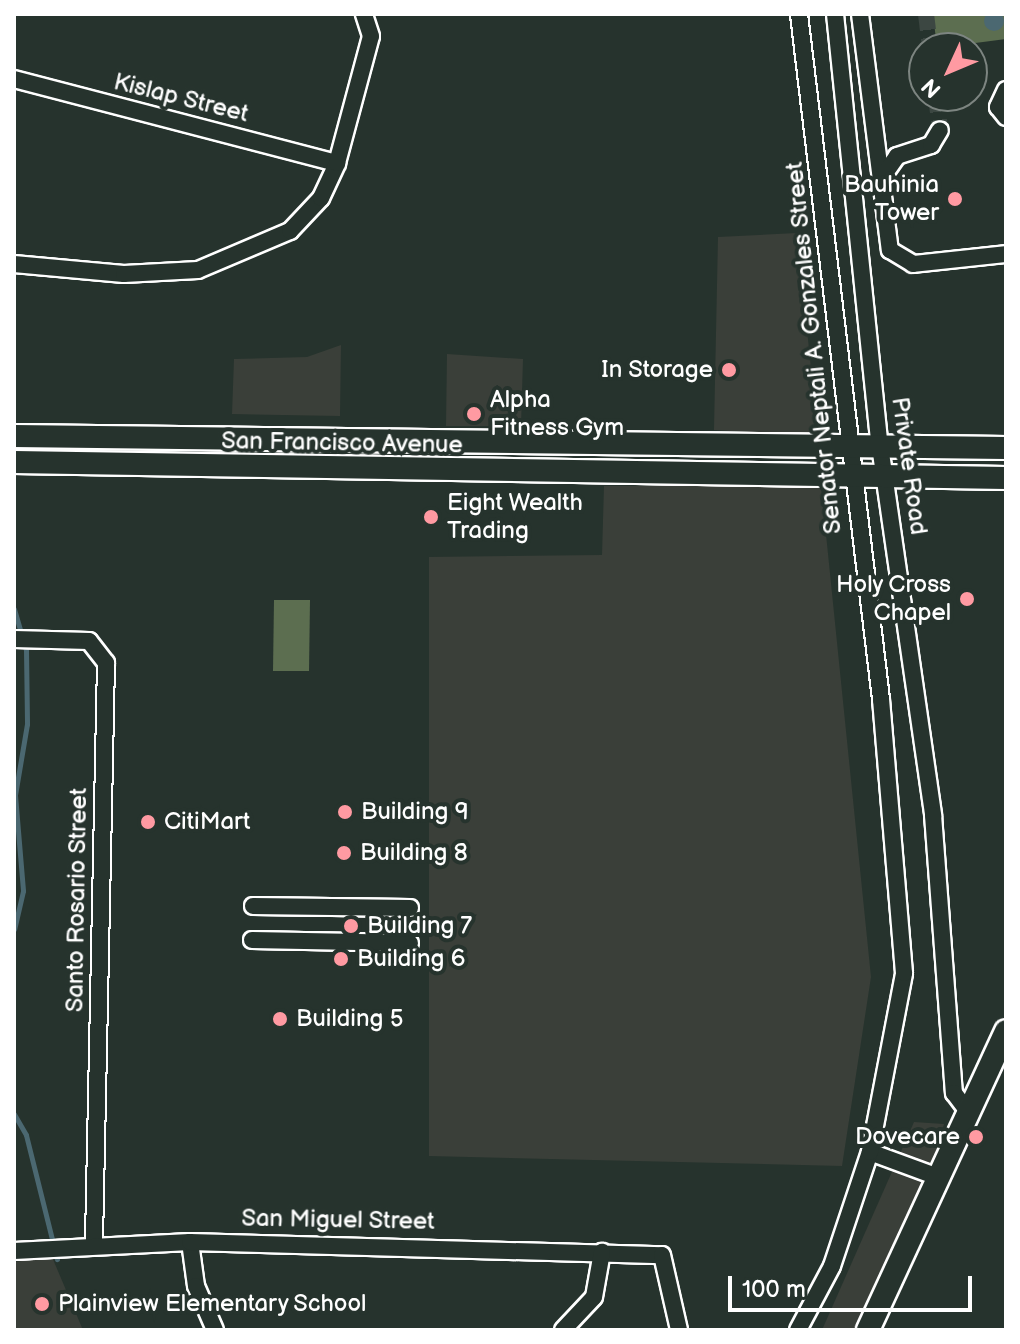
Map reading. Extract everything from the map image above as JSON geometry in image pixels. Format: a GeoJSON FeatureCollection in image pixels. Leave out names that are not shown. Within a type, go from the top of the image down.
{"type":"FeatureCollection","features":[{"type":"Feature","properties":{"kind":"main road","name":"San Francisco Avenue"},"geometry":{"type":"LineString","coordinates":[[14,436],[1006,448]]}},
{"type":"Feature","properties":{"kind":"main road","name":"San Francisco Avenue"},"geometry":{"type":"LineString","coordinates":[[14,462],[1006,478]]}},
{"type":"Feature","properties":{"kind":"main road"},"geometry":{"type":"LineString","coordinates":[[868,1330],[1006,1031]]}},
{"type":"Feature","properties":{"kind":"street"},"geometry":{"type":"LineString","coordinates":[[14,264],[124,274],[198,270],[290,231],[321,198],[337,163],[371,36],[364,14]]}},
{"type":"Feature","properties":{"kind":"street","name":"Senator Neptali A. Gonzales Street"},"geometry":{"type":"LineString","coordinates":[[798,1330],[832,1266],[870,1152],[904,973],[881,699],[850,477],[799,14]]}},
{"type":"Feature","properties":{"kind":"street","name":"Private Road"},"geometry":{"type":"LineString","coordinates":[[835,14],[880,446],[933,815],[954,1093],[967,1110]]}},
{"type":"Feature","properties":{"kind":"street"},"geometry":{"type":"LineString","coordinates":[[860,14],[890,250],[902,260],[1006,254]]}},
{"type":"Feature","properties":{"kind":"street","name":"Kislap Street"},"geometry":{"type":"LineString","coordinates":[[14,79],[337,163]]}},
{"type":"Feature","properties":{"kind":"street"},"geometry":{"type":"LineString","coordinates":[[1006,90],[998,107],[1006,117]]}},
{"type":"Feature","properties":{"kind":"street"},"geometry":{"type":"LineString","coordinates":[[881,179],[897,156],[931,145],[940,130]]}},
{"type":"Feature","properties":{"kind":"street","name":"Santo Rosario Street"},"geometry":{"type":"LineString","coordinates":[[25,639],[89,641],[106,663],[94,1243]]}},
{"type":"Feature","properties":{"kind":"street"},"geometry":{"type":"LineString","coordinates":[[253,906],[410,908]]}},
{"type":"Feature","properties":{"kind":"street"},"geometry":{"type":"LineString","coordinates":[[252,940],[410,943]]}},
{"type":"Feature","properties":{"kind":"street"},"geometry":{"type":"LineString","coordinates":[[870,1152],[938,1177]]}},
{"type":"Feature","properties":{"kind":"street"},"geometry":{"type":"LineString","coordinates":[[190,1242],[196,1286],[215,1330]]}},
{"type":"Feature","properties":{"kind":"street","name":"San Miguel Street"},"geometry":{"type":"LineString","coordinates":[[14,1251],[94,1243],[190,1242],[662,1255],[679,1330]]}},
{"type":"Feature","properties":{"kind":"street"},"geometry":{"type":"LineString","coordinates":[[563,1330],[594,1297],[602,1252]]}},
{"type":"Feature","properties":{"kind":"shaded area"},"geometry":{"type":"Polygon","coordinates":[[[797,233],[818,436],[714,430],[718,237],[797,233]]]}},
{"type":"Feature","properties":{"kind":"shaded area"},"geometry":{"type":"Polygon","coordinates":[[[341,345],[340,416],[232,414],[234,359],[307,357],[341,345]]]}},
{"type":"Feature","properties":{"kind":"shaded area"},"geometry":{"type":"Polygon","coordinates":[[[447,354],[523,359],[521,426],[446,426],[447,354]]]}},
{"type":"Feature","properties":{"kind":"shaded area"},"geometry":{"type":"Polygon","coordinates":[[[821,485],[871,977],[842,1166],[429,1156],[429,557],[602,555],[604,486],[821,485]]]}},
{"type":"Feature","properties":{"kind":"shaded area"},"geometry":{"type":"Polygon","coordinates":[[[914,1122],[944,1124],[938,1148],[854,1330],[822,1330],[914,1122]]]}},
{"type":"Feature","properties":{"kind":"shaded area","name":"Plainview Elementary School"},"geometry":{"type":"Polygon","coordinates":[[[52,1257],[83,1330],[14,1330],[14,1262],[52,1257]]]}},
{"type":"Feature","properties":{"kind":"green space"},"geometry":{"type":"Polygon","coordinates":[[[933,14],[1006,14],[1006,39],[988,41],[988,32],[935,32],[933,14]]]}},
{"type":"Feature","properties":{"kind":"green space"},"geometry":{"type":"Polygon","coordinates":[[[274,600],[310,600],[309,671],[273,671],[274,600]]]}},
{"type":"Feature","properties":{"kind":"water"},"geometry":{"type":"Polygon","coordinates":[[[994,11],[1001,14],[1004,21],[1001,28],[994,31],[987,28],[984,21],[987,14],[994,11]]]}},
{"type":"Feature","properties":{"kind":"waterway"},"geometry":{"type":"LineString","coordinates":[[14,609],[26,650],[27,724],[15,795],[23,891],[14,929]]}},
{"type":"Feature","properties":{"kind":"waterway"},"geometry":{"type":"LineString","coordinates":[[14,1114],[26,1135],[57,1259]]}},
{"type":"Feature","properties":{"kind":"tunnel"},"geometry":{"type":"LineString","coordinates":[[926,14],[928,32]]}},
{"type":"Feature","properties":{"kind":"tunnel"},"geometry":{"type":"LineString","coordinates":[[938,112],[940,130]]}},
{"type":"Feature","properties":{"kind":"place","name":"Bauhinia Tower"},"geometry":{"type":"Point","coordinates":[955,199]}},
{"type":"Feature","properties":{"kind":"place","name":"In Storage"},"geometry":{"type":"Point","coordinates":[729,370]}},
{"type":"Feature","properties":{"kind":"place","name":"Alpha Fitness Gym"},"geometry":{"type":"Point","coordinates":[474,414]}},
{"type":"Feature","properties":{"kind":"place","name":"Eight Wealth Trading"},"geometry":{"type":"Point","coordinates":[431,517]}},
{"type":"Feature","properties":{"kind":"place","name":"Holy Cross Chapel"},"geometry":{"type":"Point","coordinates":[967,599]}},
{"type":"Feature","properties":{"kind":"place","name":"Building 9"},"geometry":{"type":"Point","coordinates":[345,812]}},
{"type":"Feature","properties":{"kind":"place","name":"CitiMart"},"geometry":{"type":"Point","coordinates":[148,822]}},
{"type":"Feature","properties":{"kind":"place","name":"Building 8"},"geometry":{"type":"Point","coordinates":[344,853]}},
{"type":"Feature","properties":{"kind":"place","name":"Building 7"},"geometry":{"type":"Point","coordinates":[351,926]}},
{"type":"Feature","properties":{"kind":"place","name":"Building 6"},"geometry":{"type":"Point","coordinates":[341,959]}},
{"type":"Feature","properties":{"kind":"place","name":"Building 5"},"geometry":{"type":"Point","coordinates":[280,1019]}},
{"type":"Feature","properties":{"kind":"place","name":"Dovecare"},"geometry":{"type":"Point","coordinates":[976,1137]}},
{"type":"Feature","properties":{"kind":"place","name":"Plainview Elementary School"},"geometry":{"type":"Point","coordinates":[42,1304]}}]}
